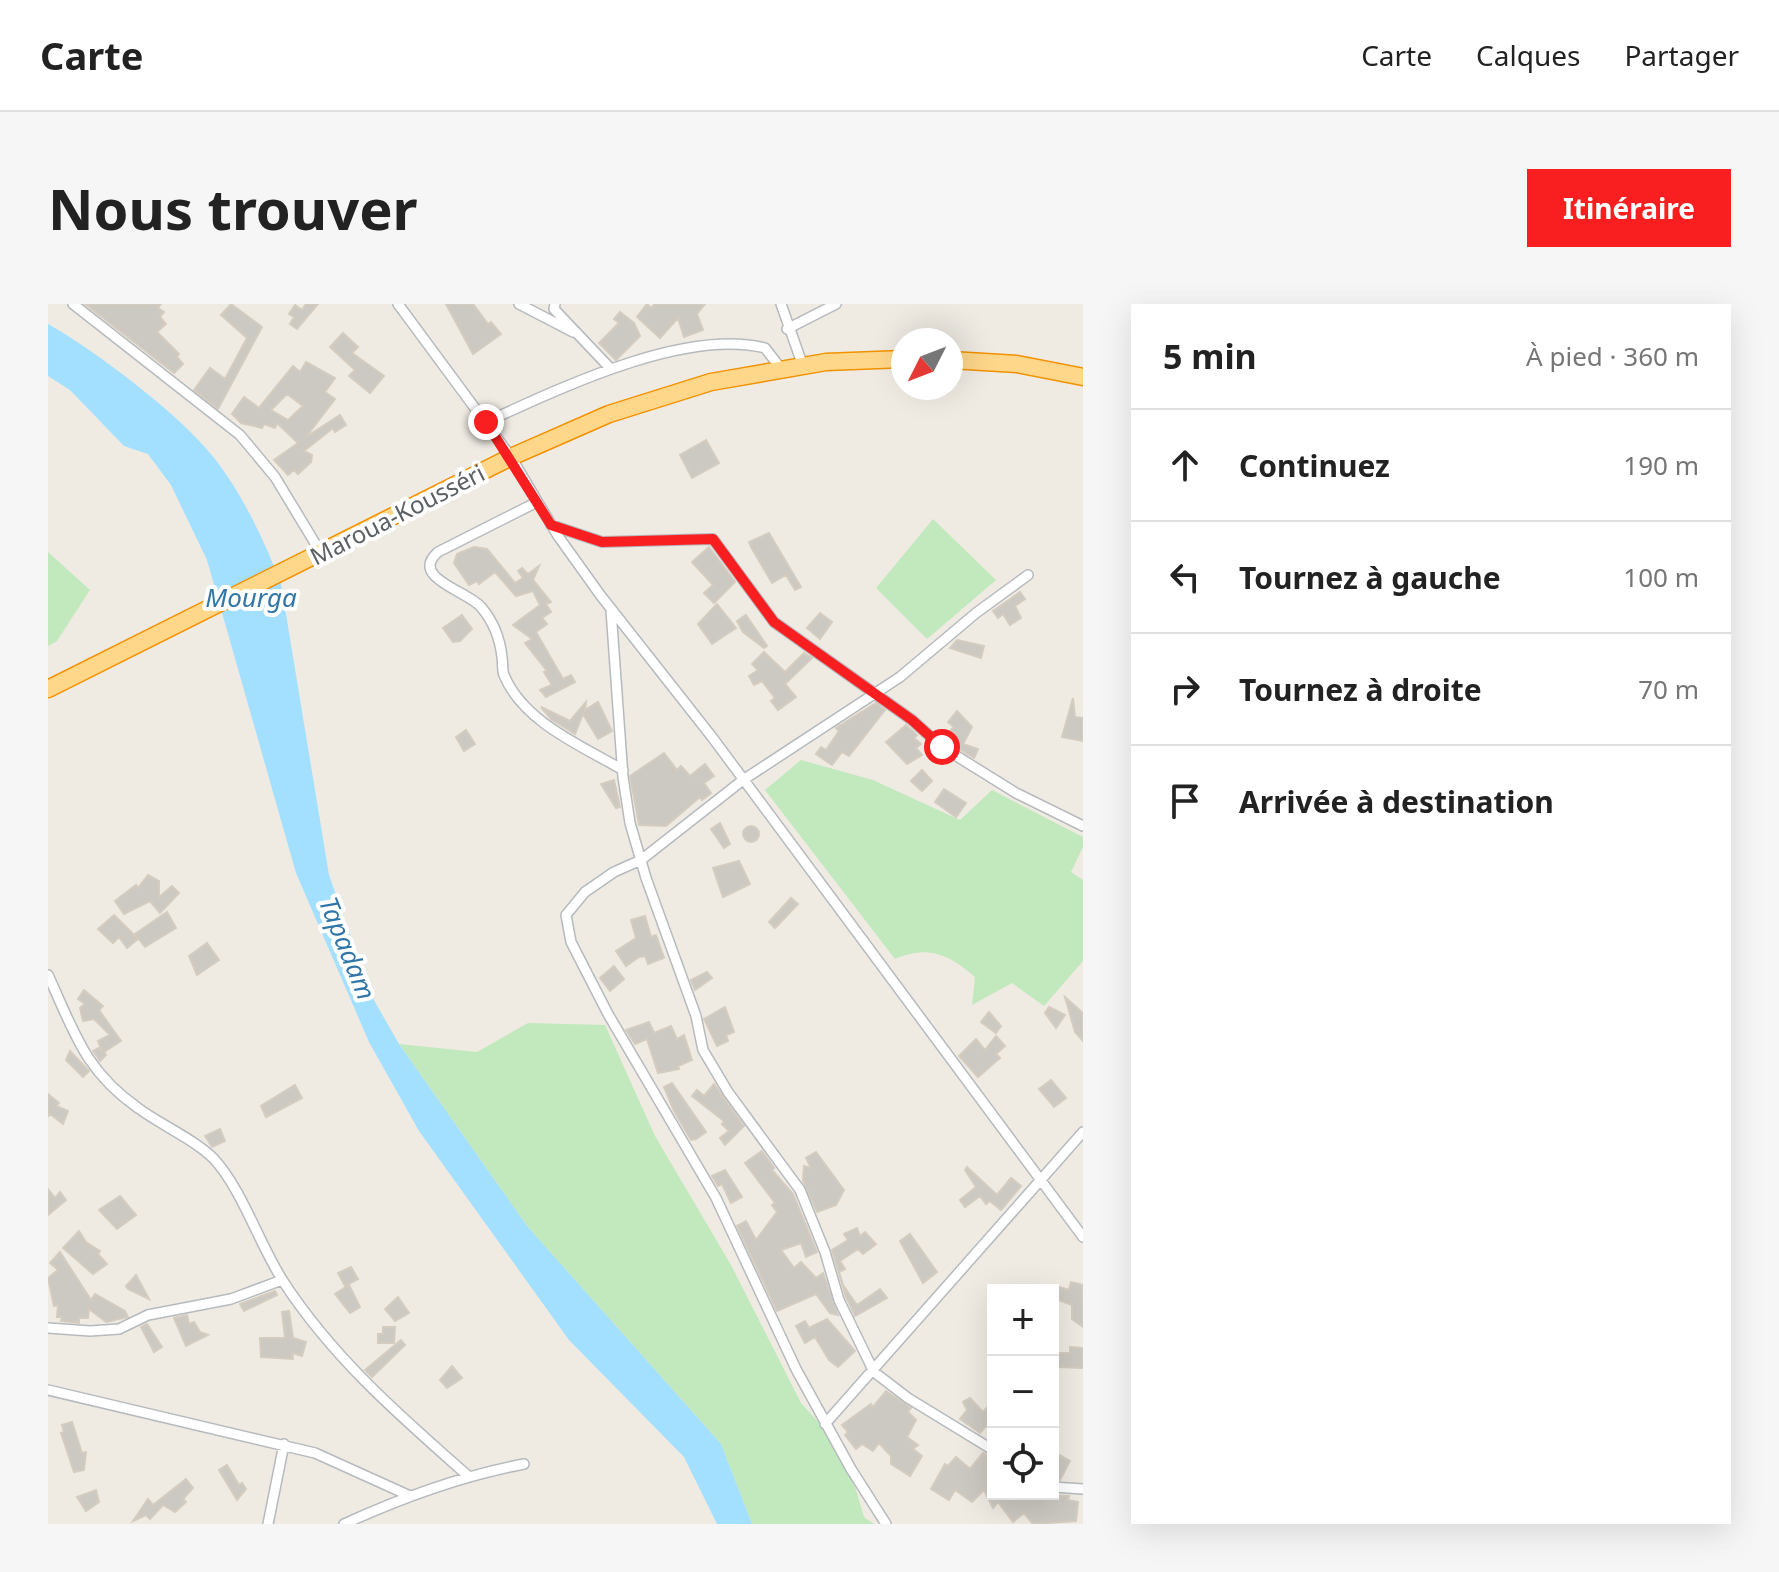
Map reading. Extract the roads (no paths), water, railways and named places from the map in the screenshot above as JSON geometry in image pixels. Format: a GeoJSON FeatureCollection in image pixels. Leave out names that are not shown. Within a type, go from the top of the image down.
{"type":"FeatureCollection","features":[{"type":"Feature","properties":{"kind":"highway","name":"Maroua-Kousséri"},"geometry":{"type":"LineString","coordinates":[[48,689],[511,457],[609,414],[711,382],[803,366],[891,360]]}},
{"type":"Feature","properties":{"kind":"highway"},"geometry":{"type":"LineString","coordinates":[[963,361],[1017,364],[1083,377]]}},
{"type":"Feature","properties":{"kind":"street"},"geometry":{"type":"LineString","coordinates":[[73,304],[240,435],[275,477],[321,553]]}},
{"type":"Feature","properties":{"kind":"street"},"geometry":{"type":"LineString","coordinates":[[398,304],[511,457],[551,525],[611,610],[743,780],[1083,1237]]}},
{"type":"Feature","properties":{"kind":"street"},"geometry":{"type":"LineString","coordinates":[[519,304],[573,332]]}},
{"type":"Feature","properties":{"kind":"street"},"geometry":{"type":"LineString","coordinates":[[555,304],[554,309],[573,332],[609,367]]}},
{"type":"Feature","properties":{"kind":"street"},"geometry":{"type":"LineString","coordinates":[[781,304],[787,329],[803,366]]}},
{"type":"Feature","properties":{"kind":"street"},"geometry":{"type":"LineString","coordinates":[[787,329],[836,304]]}},
{"type":"Feature","properties":{"kind":"street"},"geometry":{"type":"LineString","coordinates":[[486,422],[609,367],[703,347],[753,345],[765,348],[782,370]]}},
{"type":"Feature","properties":{"kind":"street"},"geometry":{"type":"LineString","coordinates":[[537,502],[438,552],[431,557],[430,570],[433,577],[471,596],[483,609],[498,636],[502,673],[514,693],[536,716],[623,770]]}},
{"type":"Feature","properties":{"kind":"street"},"geometry":{"type":"LineString","coordinates":[[551,525],[602,542],[713,539],[774,622],[987,777],[1083,826]]}},
{"type":"Feature","properties":{"kind":"street"},"geometry":{"type":"LineString","coordinates":[[886,1524],[825,1424],[716,1198],[608,1014],[571,942],[566,915],[574,902],[614,872],[641,860],[743,780],[932,654],[976,613],[1028,575]]}},
{"type":"Feature","properties":{"kind":"street"},"geometry":{"type":"LineString","coordinates":[[611,610],[630,823],[696,1016],[703,1050],[728,1092],[800,1190],[825,1252],[839,1300],[874,1372],[908,1398],[987,1446]]}},
{"type":"Feature","properties":{"kind":"street"},"geometry":{"type":"LineString","coordinates":[[48,975],[83,1055],[135,1107],[213,1159],[282,1280],[336,1351],[467,1475]]}},
{"type":"Feature","properties":{"kind":"street"},"geometry":{"type":"LineString","coordinates":[[825,1424],[1083,1132]]}},
{"type":"Feature","properties":{"kind":"street"},"geometry":{"type":"LineString","coordinates":[[48,1328],[90,1331],[119,1329],[148,1315],[231,1299],[282,1280]]}},
{"type":"Feature","properties":{"kind":"street"},"geometry":{"type":"LineString","coordinates":[[48,1390],[315,1453],[408,1495]]}},
{"type":"Feature","properties":{"kind":"street"},"geometry":{"type":"LineString","coordinates":[[268,1524],[284,1444]]}},
{"type":"Feature","properties":{"kind":"street"},"geometry":{"type":"LineString","coordinates":[[344,1524],[408,1495],[467,1475],[524,1464]]}},
{"type":"Feature","properties":{"kind":"street"},"geometry":{"type":"LineString","coordinates":[[1059,1487],[1083,1489]]}},
{"type":"Feature","properties":{"kind":"water","name":"Mourga"},"geometry":{"type":"Polygon","coordinates":[[[48,324],[113,367],[182,424],[215,459],[244,503],[281,584],[329,875],[371,995],[399,1044],[527,1226],[721,1444],[752,1524],[717,1524],[684,1457],[569,1340],[419,1131],[369,1042],[296,873],[207,560],[171,485],[148,454],[124,446],[70,390],[48,376],[48,324]]]}},
{"type":"Feature","properties":{"kind":"water label","name":"Tapadam"},"geometry":{"type":"Point","coordinates":[348,948]}}]}
